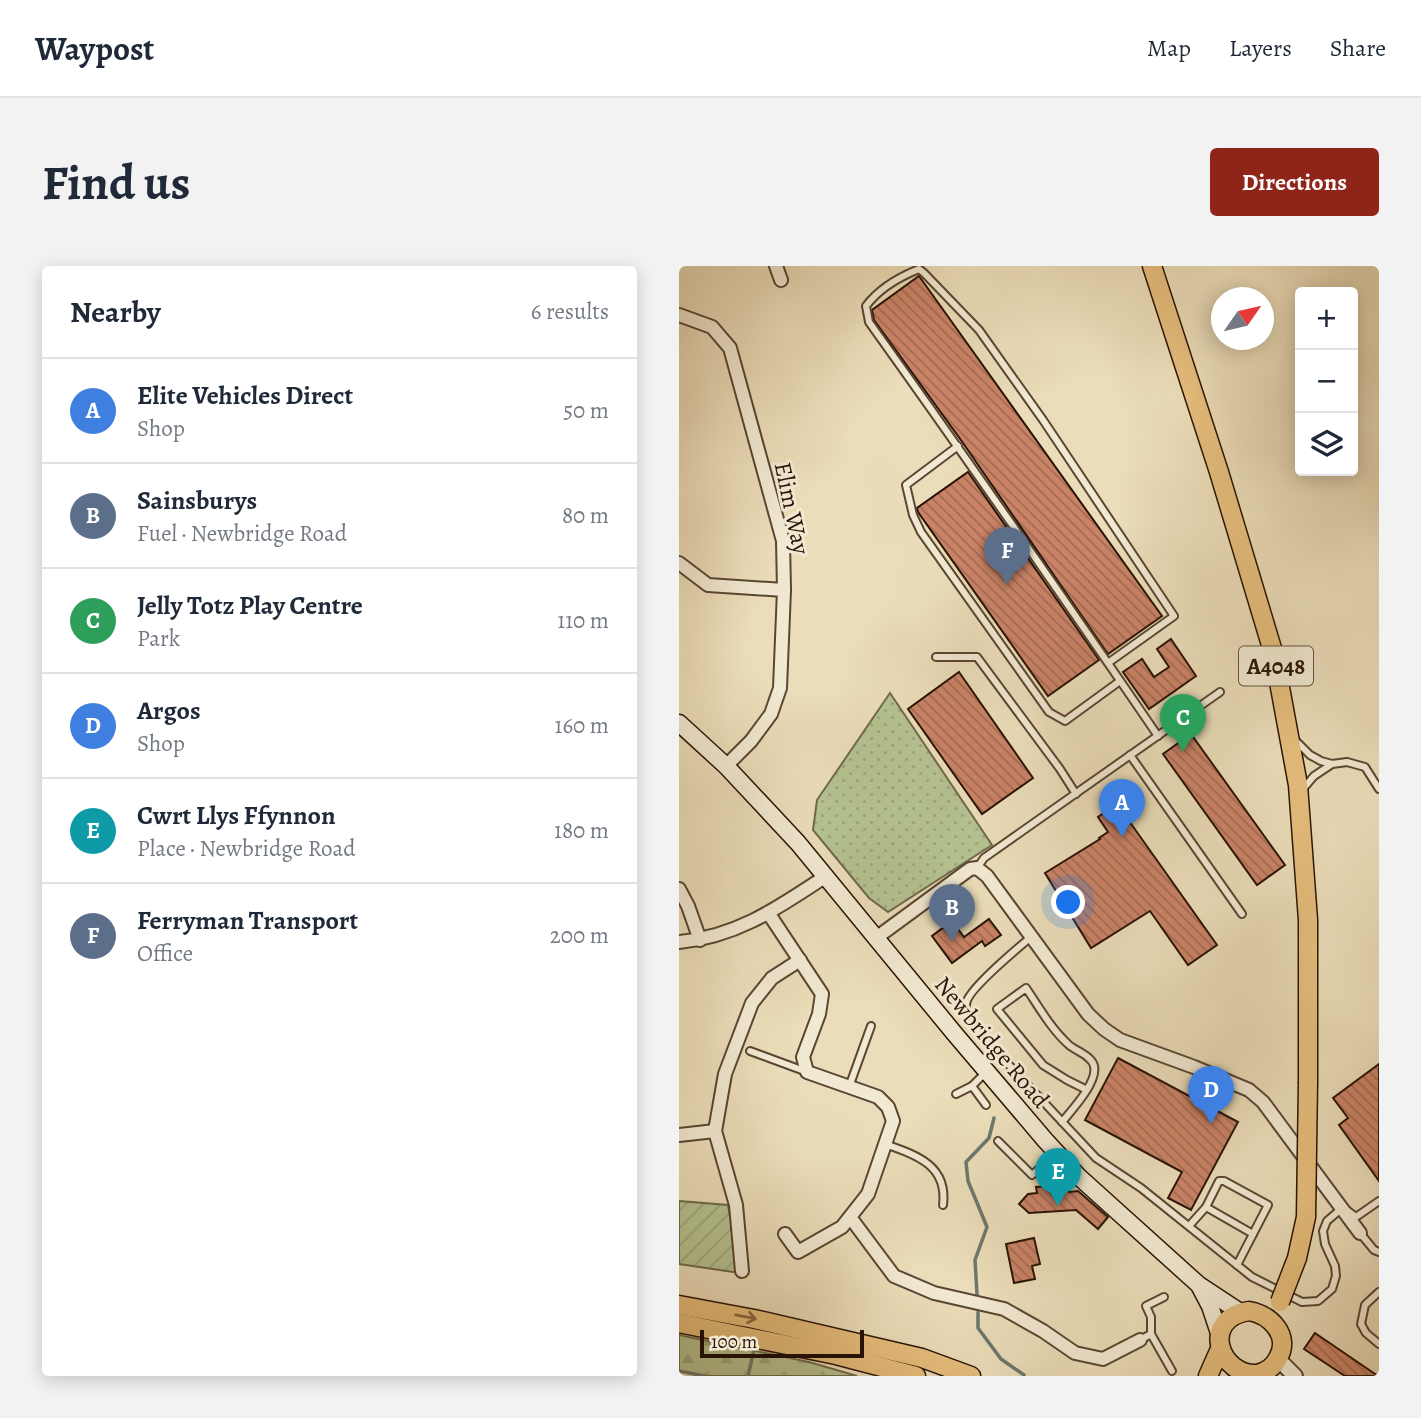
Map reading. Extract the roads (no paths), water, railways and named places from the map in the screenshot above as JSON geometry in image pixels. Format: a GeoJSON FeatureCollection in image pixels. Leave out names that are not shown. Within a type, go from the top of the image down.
{"type":"FeatureCollection","features":[{"type":"Feature","properties":{"kind":"main road","name":"A4048"},"geometry":{"type":"LineString","coordinates":[[1152,266],[1219,472],[1273,655],[1299,794],[1308,919],[1306,1217],[1297,1258],[1272,1321]]}},
{"type":"Feature","properties":{"kind":"main road","name":"Newbridge Road"},"geometry":{"type":"LineString","coordinates":[[679,723],[726,766],[784,827],[1057,1154],[1105,1202],[1199,1285],[1240,1312]]}},
{"type":"Feature","properties":{"kind":"main road","name":"Newbridge Road"},"geometry":{"type":"LineString","coordinates":[[1199,1285],[1210,1306],[1220,1343]]}},
{"type":"Feature","properties":{"kind":"main road"},"geometry":{"type":"LineString","coordinates":[[679,1305],[754,1319],[922,1358],[971,1376]]}},
{"type":"Feature","properties":{"kind":"main road"},"geometry":{"type":"LineString","coordinates":[[1208,1376],[1223,1328],[1227,1321],[1240,1312],[1265,1315],[1272,1321],[1282,1340],[1278,1359],[1271,1367],[1262,1373],[1251,1375],[1239,1375],[1229,1364],[1220,1343]]}},
{"type":"Feature","properties":{"kind":"main road"},"geometry":{"type":"LineString","coordinates":[[679,1323],[836,1355],[916,1376]]}},
{"type":"Feature","properties":{"kind":"street"},"geometry":{"type":"LineString","coordinates":[[776,266],[781,280]]}},
{"type":"Feature","properties":{"kind":"street","name":"Elim Way"},"geometry":{"type":"LineString","coordinates":[[679,315],[712,327],[730,348],[783,541],[780,688],[771,714],[751,741],[726,766]]}},
{"type":"Feature","properties":{"kind":"street"},"geometry":{"type":"LineString","coordinates":[[679,564],[708,585],[784,590]]}},
{"type":"Feature","properties":{"kind":"street"},"geometry":{"type":"LineString","coordinates":[[876,937],[970,869],[977,868],[987,876],[1088,1014],[1120,1040],[1249,1090],[1263,1102],[1360,1233]]}},
{"type":"Feature","properties":{"kind":"street"},"geometry":{"type":"LineString","coordinates":[[679,942],[721,934],[769,914],[826,876]]}},
{"type":"Feature","properties":{"kind":"street"},"geometry":{"type":"LineString","coordinates":[[679,889],[700,940]]}},
{"type":"Feature","properties":{"kind":"street"},"geometry":{"type":"LineString","coordinates":[[769,914],[822,994],[819,1014],[803,1057],[807,1072],[878,1097],[888,1107],[893,1121],[868,1194],[842,1227],[798,1252],[785,1234]]}},
{"type":"Feature","properties":{"kind":"street"},"geometry":{"type":"LineString","coordinates":[[742,1271],[736,1205],[715,1131],[725,1074],[752,1003],[772,978],[800,960]]}},
{"type":"Feature","properties":{"kind":"street"},"geometry":{"type":"LineString","coordinates":[[679,1135],[715,1131]]}},
{"type":"Feature","properties":{"kind":"street"},"geometry":{"type":"LineString","coordinates":[[850,1217],[894,1276],[933,1293],[1004,1309],[1075,1353],[1103,1359],[1145,1337]]}},
{"type":"Feature","properties":{"kind":"street"},"geometry":{"type":"LineString","coordinates":[[1278,1359],[1295,1376]]}},
{"type":"Feature","properties":{"kind":"lane"},"geometry":{"type":"LineString","coordinates":[[1108,663],[1174,616],[1043,420],[979,330],[919,269],[908,273],[873,296],[866,306],[869,322],[1158,736]]}},
{"type":"Feature","properties":{"kind":"lane"},"geometry":{"type":"LineString","coordinates":[[958,446],[906,485],[913,515],[921,532],[1049,712],[1065,721],[1121,681]]}},
{"type":"Feature","properties":{"kind":"lane"},"geometry":{"type":"LineString","coordinates":[[936,657],[977,657],[1076,794]]}},
{"type":"Feature","properties":{"kind":"lane"},"geometry":{"type":"LineString","coordinates":[[977,868],[985,858],[1220,692]]}},
{"type":"Feature","properties":{"kind":"lane"},"geometry":{"type":"LineString","coordinates":[[1288,732],[1310,755],[1332,764]]}},
{"type":"Feature","properties":{"kind":"lane"},"geometry":{"type":"LineString","coordinates":[[1130,755],[1242,914]]}},
{"type":"Feature","properties":{"kind":"lane"},"geometry":{"type":"LineString","coordinates":[[1299,794],[1314,776],[1332,764],[1347,762],[1365,767],[1379,789]]}},
{"type":"Feature","properties":{"kind":"lane"},"geometry":{"type":"LineString","coordinates":[[1031,937],[971,991],[966,1004],[970,1020],[1096,1158],[1140,1188],[1252,1277],[1302,1302],[1318,1301],[1332,1289],[1336,1276],[1335,1266],[1325,1244],[1323,1231],[1327,1221],[1341,1209],[1356,1217],[1379,1201]]}},
{"type":"Feature","properties":{"kind":"lane"},"geometry":{"type":"LineString","coordinates":[[966,983],[971,991]]}},
{"type":"Feature","properties":{"kind":"lane"},"geometry":{"type":"LineString","coordinates":[[1062,1122],[1087,1090],[1093,1079],[1093,1062],[1055,1031],[1025,988],[997,1009],[1043,1066],[1087,1090]]}},
{"type":"Feature","properties":{"kind":"lane"},"geometry":{"type":"LineString","coordinates":[[849,1087],[871,1026]]}},
{"type":"Feature","properties":{"kind":"lane"},"geometry":{"type":"LineString","coordinates":[[750,1051],[807,1072]]}},
{"type":"Feature","properties":{"kind":"lane"},"geometry":{"type":"LineString","coordinates":[[956,1094],[972,1086],[987,1072]]}},
{"type":"Feature","properties":{"kind":"lane"},"geometry":{"type":"LineString","coordinates":[[972,1086],[986,1105]]}},
{"type":"Feature","properties":{"kind":"lane"},"geometry":{"type":"LineString","coordinates":[[999,1141],[1032,1175],[1057,1154]]}},
{"type":"Feature","properties":{"kind":"lane"},"geometry":{"type":"LineString","coordinates":[[885,1144],[921,1157],[931,1166],[941,1180],[945,1192],[943,1205]]}},
{"type":"Feature","properties":{"kind":"lane"},"geometry":{"type":"LineString","coordinates":[[1189,1226],[1206,1207],[1219,1181],[1224,1181],[1268,1205],[1237,1265]]}},
{"type":"Feature","properties":{"kind":"lane"},"geometry":{"type":"LineString","coordinates":[[1206,1207],[1253,1234]]}},
{"type":"Feature","properties":{"kind":"lane"},"geometry":{"type":"LineString","coordinates":[[1360,1233],[1374,1250],[1379,1252]]}},
{"type":"Feature","properties":{"kind":"lane"},"geometry":{"type":"LineString","coordinates":[[1379,1292],[1365,1305],[1361,1324],[1366,1333],[1379,1344]]}},
{"type":"Feature","properties":{"kind":"lane"},"geometry":{"type":"LineString","coordinates":[[1164,1297],[1146,1306],[1151,1317],[1145,1337],[1172,1371]]}},
{"type":"Feature","properties":{"kind":"waterway"},"geometry":{"type":"LineString","coordinates":[[977,1294],[975,1260],[987,1227],[968,1181],[966,1162],[989,1138],[994,1118]]}},
{"type":"Feature","properties":{"kind":"waterway"},"geometry":{"type":"LineString","coordinates":[[978,1312],[978,1328],[1001,1359],[1024,1375]]}},
{"type":"Feature","properties":{"kind":"waterway"},"geometry":{"type":"LineString","coordinates":[[748,1376],[754,1350]]}},
{"type":"Feature","properties":{"kind":"waterway"},"geometry":{"type":"LineString","coordinates":[[679,1371],[704,1376]]}},
{"type":"Feature","properties":{"kind":"place","name":"Ferryman Transport"},"geometry":{"type":"Point","coordinates":[1007,585]}},
{"type":"Feature","properties":{"kind":"place","name":"Jelly Totz Play Centre"},"geometry":{"type":"Point","coordinates":[1183,752]}},
{"type":"Feature","properties":{"kind":"place","name":"Elite Vehicles Direct"},"geometry":{"type":"Point","coordinates":[1122,837]}},
{"type":"Feature","properties":{"kind":"place","name":"Sainsburys"},"geometry":{"type":"Point","coordinates":[952,942]}},
{"type":"Feature","properties":{"kind":"place","name":"Argos"},"geometry":{"type":"Point","coordinates":[1211,1124]}},
{"type":"Feature","properties":{"kind":"place","name":"Cwrt Llys Ffynnon"},"geometry":{"type":"Point","coordinates":[1058,1206]}}]}
